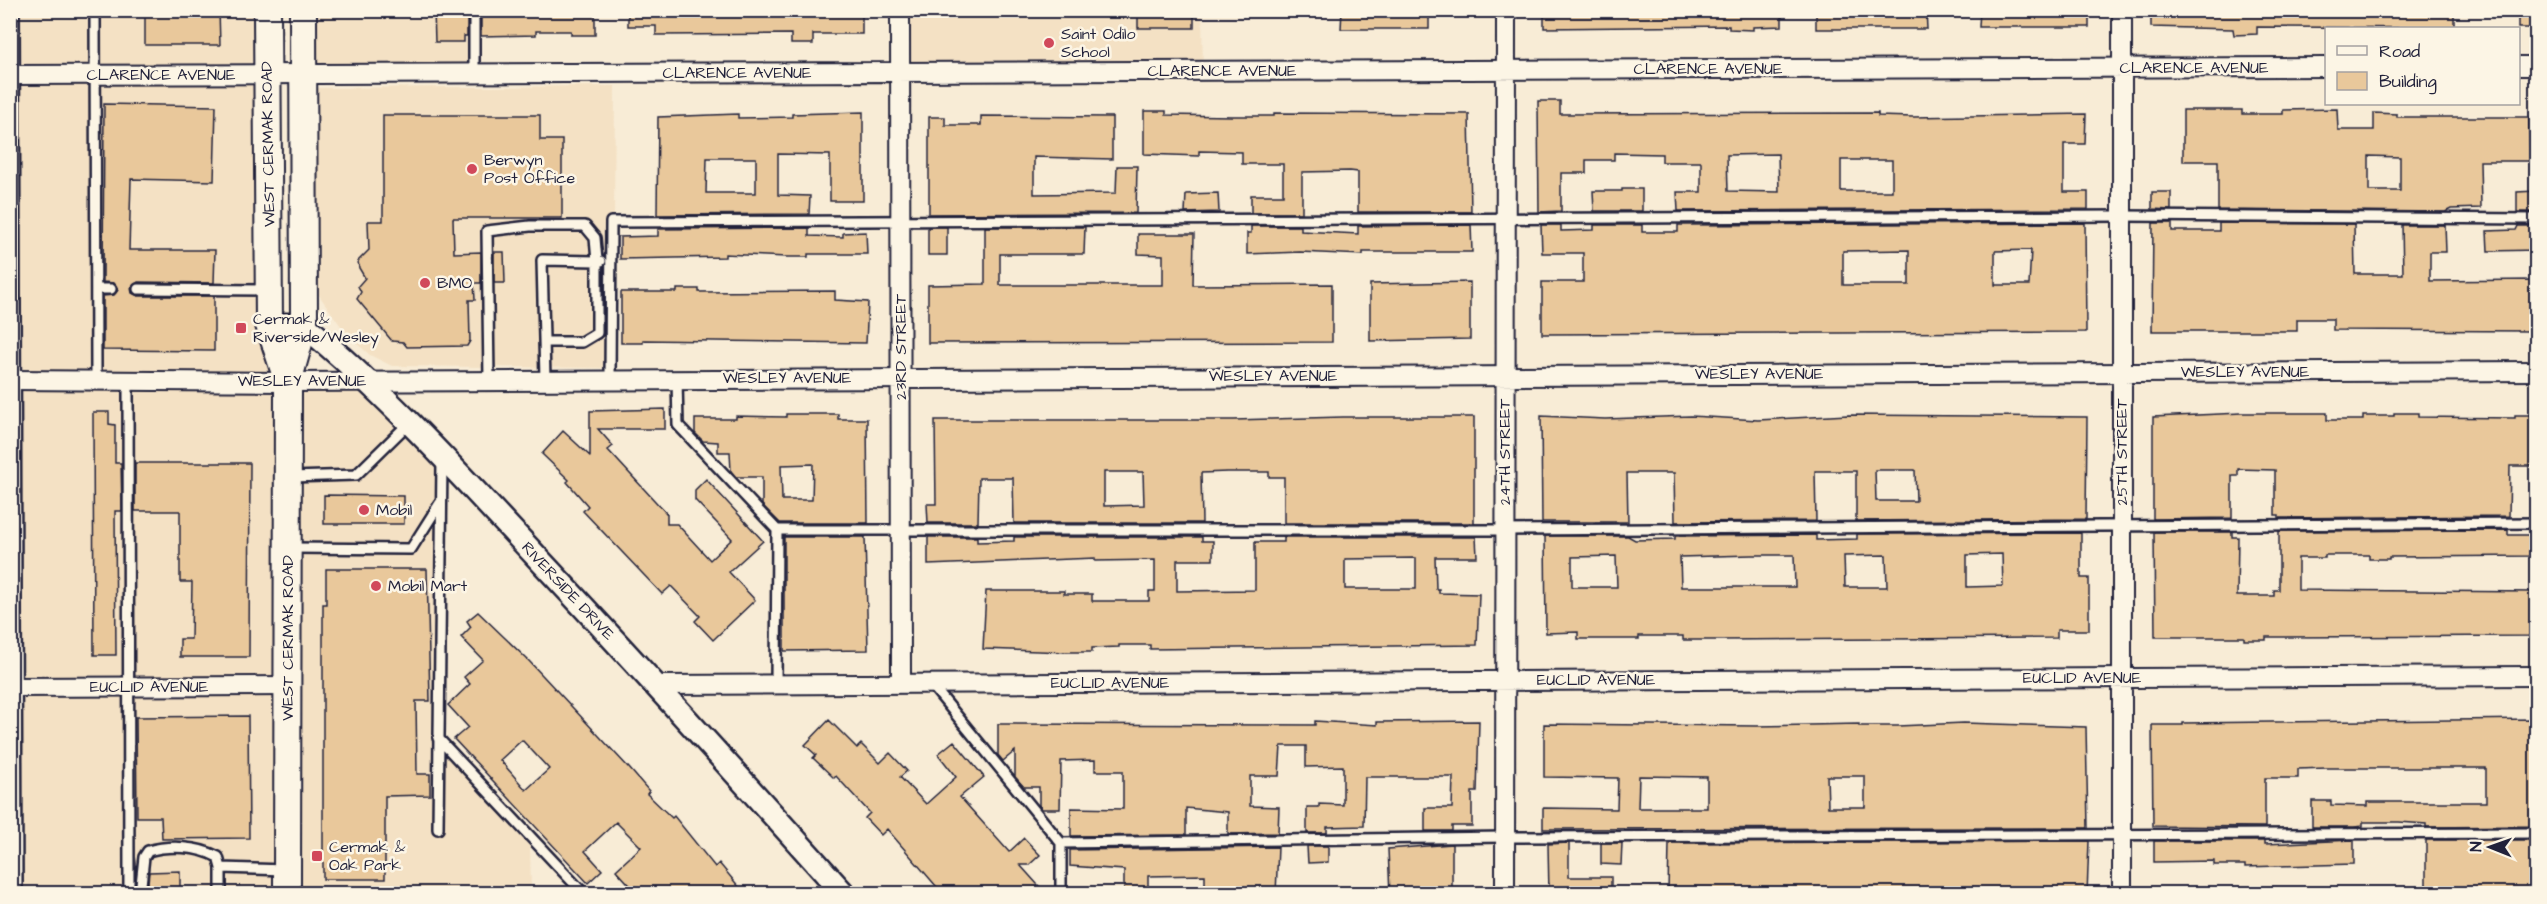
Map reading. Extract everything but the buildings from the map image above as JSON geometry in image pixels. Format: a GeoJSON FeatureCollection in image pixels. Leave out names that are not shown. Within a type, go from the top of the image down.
{"type":"FeatureCollection","features":[{"type":"Feature","properties":{"kind":"main road","name":"WEST CERMAK ROAD"},"geometry":{"type":"LineString","coordinates":[[267,10],[269,325],[288,382]]}},
{"type":"Feature","properties":{"kind":"main road","name":"WEST CERMAK ROAD"},"geometry":{"type":"LineString","coordinates":[[287,882],[288,382],[304,325],[303,10]]}},
{"type":"Feature","properties":{"kind":"street","name":"23RD STREET"},"geometry":{"type":"LineString","coordinates":[[900,10],[901,684]]}},
{"type":"Feature","properties":{"kind":"street","name":"24TH STREET"},"geometry":{"type":"LineString","coordinates":[[1505,894],[1506,10]]}},
{"type":"Feature","properties":{"kind":"street","name":"25TH STREET"},"geometry":{"type":"LineString","coordinates":[[2122,10],[2122,894]]}},
{"type":"Feature","properties":{"kind":"street"},"geometry":{"type":"LineString","coordinates":[[2520,66],[2536,66]]}},
{"type":"Feature","properties":{"kind":"street","name":"CLARENCE AVENUE"},"geometry":{"type":"LineString","coordinates":[[13,75],[2325,67]]}},
{"type":"Feature","properties":{"kind":"street"},"geometry":{"type":"LineString","coordinates":[[269,325],[304,325]]}},
{"type":"Feature","properties":{"kind":"street","name":"RIVERSIDE DRIVE"},"geometry":{"type":"LineString","coordinates":[[304,325],[366,380],[442,456],[656,685],[844,894]]}},
{"type":"Feature","properties":{"kind":"street","name":"WESLEY AVENUE"},"geometry":{"type":"LineString","coordinates":[[13,380],[288,382],[2536,371]]}},
{"type":"Feature","properties":{"kind":"street","name":"EUCLID AVENUE"},"geometry":{"type":"LineString","coordinates":[[656,685],[2536,676]]}},
{"type":"Feature","properties":{"kind":"street","name":"EUCLID AVENUE"},"geometry":{"type":"LineString","coordinates":[[14,687],[288,686]]}},
{"type":"Feature","properties":{"kind":"lane"},"geometry":{"type":"LineString","coordinates":[[14,10],[14,844],[17,894]]}},
{"type":"Feature","properties":{"kind":"lane"},"geometry":{"type":"LineString","coordinates":[[95,10],[96,380]]}},
{"type":"Feature","properties":{"kind":"lane"},"geometry":{"type":"LineString","coordinates":[[474,10],[474,74]]}},
{"type":"Feature","properties":{"kind":"lane"},"geometry":{"type":"LineString","coordinates":[[610,379],[611,222],[2122,216],[2536,219]]}},
{"type":"Feature","properties":{"kind":"lane"},"geometry":{"type":"LineString","coordinates":[[489,380],[487,231],[530,226],[585,226],[595,238],[597,333]]}},
{"type":"Feature","properties":{"kind":"lane"},"geometry":{"type":"LineString","coordinates":[[545,379],[542,260],[611,261]]}},
{"type":"Feature","properties":{"kind":"lane"},"geometry":{"type":"LineString","coordinates":[[96,289],[111,289]]}},
{"type":"Feature","properties":{"kind":"lane"},"geometry":{"type":"LineString","coordinates":[[138,289],[269,290]]}},
{"type":"Feature","properties":{"kind":"lane"},"geometry":{"type":"LineString","coordinates":[[544,342],[582,342],[597,333],[610,333]]}},
{"type":"Feature","properties":{"kind":"lane"},"geometry":{"type":"LineString","coordinates":[[677,379],[678,425],[777,530],[776,684]]}},
{"type":"Feature","properties":{"kind":"lane"},"geometry":{"type":"LineString","coordinates":[[128,380],[129,894]]}},
{"type":"Feature","properties":{"kind":"lane"},"geometry":{"type":"LineString","coordinates":[[288,477],[356,475],[409,423]]}},
{"type":"Feature","properties":{"kind":"lane"},"geometry":{"type":"LineString","coordinates":[[438,829],[442,456]]}},
{"type":"Feature","properties":{"kind":"lane"},"geometry":{"type":"LineString","coordinates":[[288,548],[411,549],[441,501]]}},
{"type":"Feature","properties":{"kind":"lane"},"geometry":{"type":"LineString","coordinates":[[777,530],[1505,530],[2536,523]]}},
{"type":"Feature","properties":{"kind":"lane"},"geometry":{"type":"LineString","coordinates":[[931,684],[1061,843],[1061,894]]}},
{"type":"Feature","properties":{"kind":"lane"},"geometry":{"type":"LineString","coordinates":[[438,738],[584,894]]}},
{"type":"Feature","properties":{"kind":"lane"},"geometry":{"type":"LineString","coordinates":[[1061,843],[1505,837],[2536,833]]}},
{"type":"Feature","properties":{"kind":"lane"},"geometry":{"type":"LineString","coordinates":[[140,894],[144,857],[148,851],[173,848],[195,849],[218,857],[221,868],[221,894]]}},
{"type":"Feature","properties":{"kind":"lane"},"geometry":{"type":"LineString","coordinates":[[221,868],[287,882]]}},
{"type":"Feature","properties":{"kind":"shaded area"},"geometry":{"type":"Polygon","coordinates":[[[11,11],[263,11],[283,378],[11,377],[11,11]]]}},
{"type":"Feature","properties":{"kind":"shaded area"},"geometry":{"type":"Polygon","coordinates":[[[316,11],[478,11],[478,70],[316,69],[316,11]]]}},
{"type":"Feature","properties":{"kind":"shaded area","name":"Saint Odilo School"},"geometry":{"type":"Polygon","coordinates":[[[896,11],[1202,11],[1203,75],[897,77],[896,11]]]}},
{"type":"Feature","properties":{"kind":"shaded area"},"geometry":{"type":"Polygon","coordinates":[[[615,86],[613,368],[392,366],[370,355],[348,336],[316,291],[316,88],[615,86]]]}},
{"type":"Feature","properties":{"kind":"shaded area"},"geometry":{"type":"Polygon","coordinates":[[[364,383],[445,464],[445,753],[530,845],[531,893],[291,894],[292,385],[364,383]]]}},
{"type":"Feature","properties":{"kind":"shaded area"},"geometry":{"type":"Polygon","coordinates":[[[18,384],[285,386],[284,893],[20,893],[18,384]]]}},
{"type":"Feature","properties":{"kind":"place","name":"Saint Odilo School"},"geometry":{"type":"Point","coordinates":[1049,43]}},
{"type":"Feature","properties":{"kind":"place","name":"Berwyn Post Office"},"geometry":{"type":"Point","coordinates":[472,169]}},
{"type":"Feature","properties":{"kind":"place","name":"BMO"},"geometry":{"type":"Point","coordinates":[425,283]}},
{"type":"Feature","properties":{"kind":"place","name":"Cermak & Riverside/Wesley"},"geometry":{"type":"Point","coordinates":[241,328]}},
{"type":"Feature","properties":{"kind":"place","name":"Mobil"},"geometry":{"type":"Point","coordinates":[364,510]}},
{"type":"Feature","properties":{"kind":"place","name":"Mobil Mart"},"geometry":{"type":"Point","coordinates":[376,586]}},
{"type":"Feature","properties":{"kind":"place","name":"Cermak & Oak Park"},"geometry":{"type":"Point","coordinates":[317,856]}}]}
